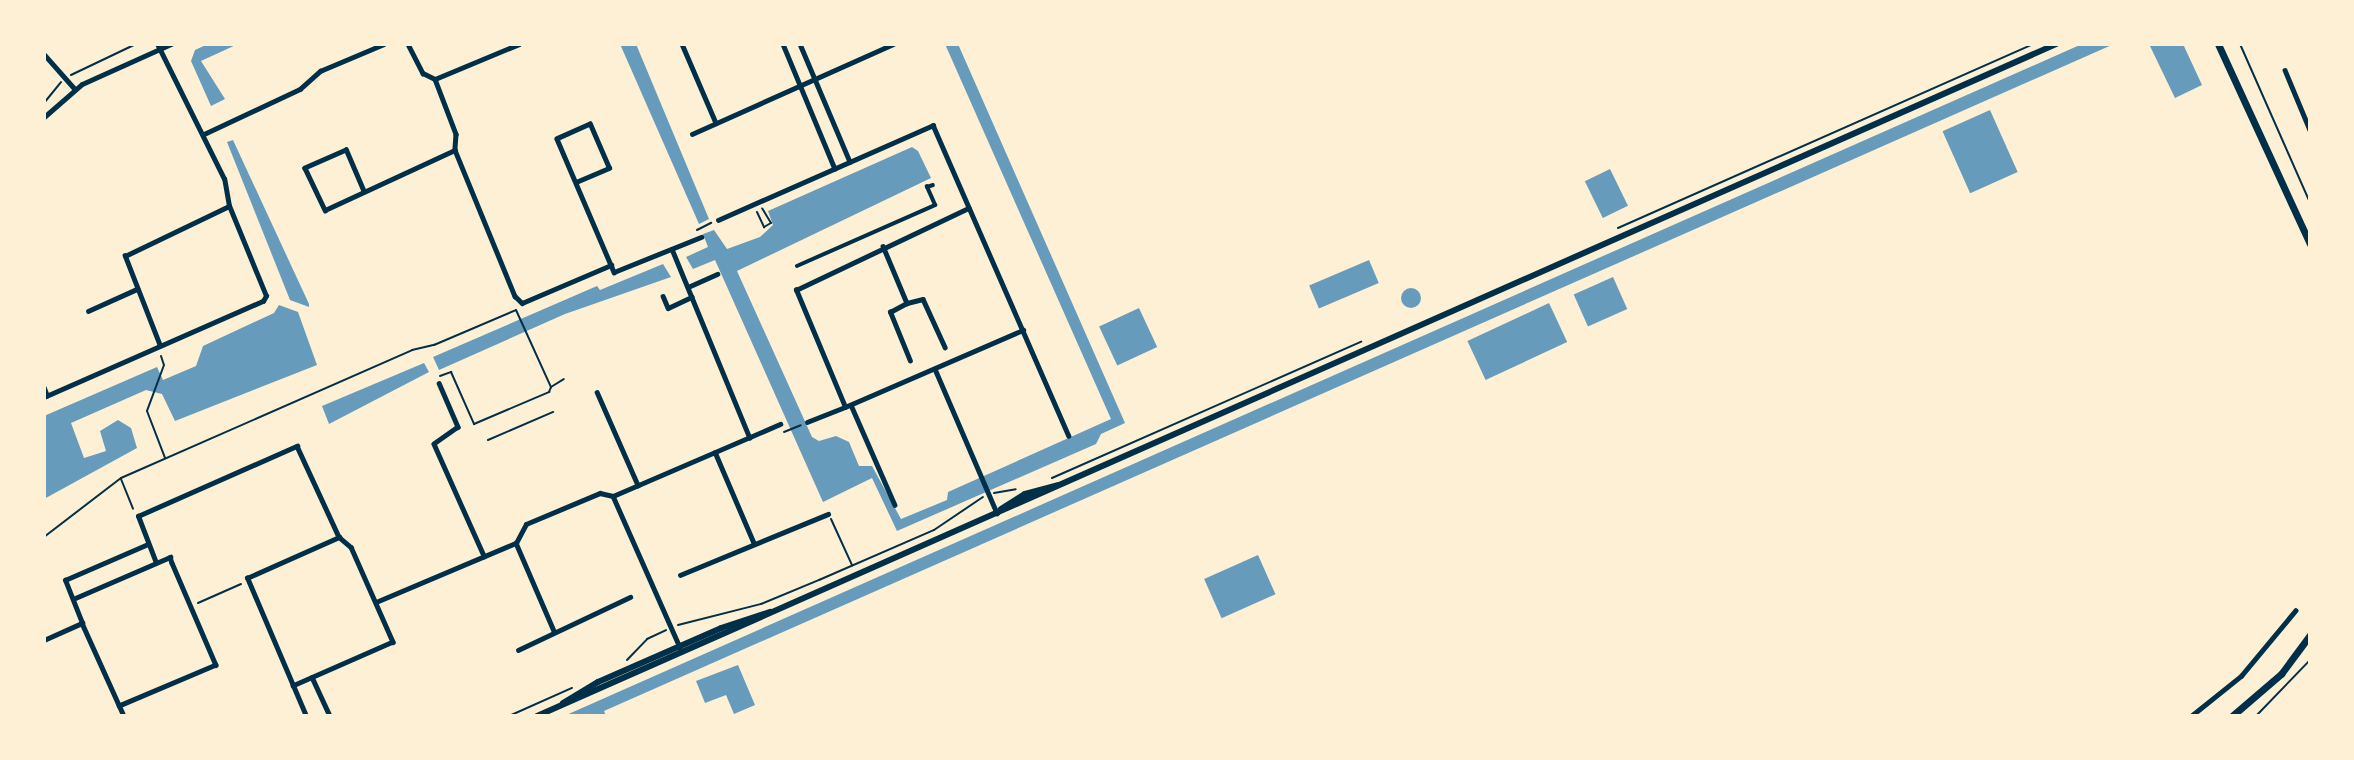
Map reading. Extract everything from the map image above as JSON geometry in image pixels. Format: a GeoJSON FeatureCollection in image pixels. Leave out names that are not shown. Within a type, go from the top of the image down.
{"type":"FeatureCollection","features":[{"type":"Feature","properties":{"kind":"main road"},"geometry":{"type":"LineString","coordinates":[[537,716],[684,654],[779,609],[2056,44]]}},
{"type":"Feature","properties":{"kind":"main road"},"geometry":{"type":"LineString","coordinates":[[2218,44],[2225,48],[2310,244]]}},
{"type":"Feature","properties":{"kind":"main road"},"geometry":{"type":"LineString","coordinates":[[551,710],[593,685],[680,646],[779,609]]}},
{"type":"Feature","properties":{"kind":"main road"},"geometry":{"type":"LineString","coordinates":[[2232,716],[2281,674],[2310,635]]}},
{"type":"Feature","properties":{"kind":"street"},"geometry":{"type":"LineString","coordinates":[[44,117],[75,89],[158,46],[171,44]]}},
{"type":"Feature","properties":{"kind":"street"},"geometry":{"type":"LineString","coordinates":[[204,134],[300,89],[320,71],[384,44]]}},
{"type":"Feature","properties":{"kind":"street"},"geometry":{"type":"LineString","coordinates":[[408,44],[423,74],[435,79],[519,44]]}},
{"type":"Feature","properties":{"kind":"street"},"geometry":{"type":"LineString","coordinates":[[682,44],[716,123]]}},
{"type":"Feature","properties":{"kind":"street"},"geometry":{"type":"LineString","coordinates":[[783,44],[835,169]]}},
{"type":"Feature","properties":{"kind":"street"},"geometry":{"type":"LineString","coordinates":[[800,44],[850,162]]}},
{"type":"Feature","properties":{"kind":"street"},"geometry":{"type":"LineString","coordinates":[[691,134],[800,83],[893,44]]}},
{"type":"Feature","properties":{"kind":"street"},"geometry":{"type":"LineString","coordinates":[[44,387],[45,396],[266,296],[229,206],[224,179],[158,46]]}},
{"type":"Feature","properties":{"kind":"street"},"geometry":{"type":"LineString","coordinates":[[44,54],[75,89]]}},
{"type":"Feature","properties":{"kind":"street"},"geometry":{"type":"LineString","coordinates":[[2285,70],[2310,130]]}},
{"type":"Feature","properties":{"kind":"street"},"geometry":{"type":"LineString","coordinates":[[435,79],[456,134],[456,150],[505,274],[522,303],[611,265]]}},
{"type":"Feature","properties":{"kind":"street"},"geometry":{"type":"LineString","coordinates":[[576,183],[609,168],[590,124],[557,139],[614,272],[701,237]]}},
{"type":"Feature","properties":{"kind":"street"},"geometry":{"type":"LineString","coordinates":[[718,220],[933,125],[1069,436]]}},
{"type":"Feature","properties":{"kind":"street"},"geometry":{"type":"LineString","coordinates":[[364,192],[346,150],[305,168],[324,210],[364,192],[456,150]]}},
{"type":"Feature","properties":{"kind":"street"},"geometry":{"type":"LineString","coordinates":[[797,266],[935,205],[927,187],[933,184]]}},
{"type":"Feature","properties":{"kind":"street"},"geometry":{"type":"LineString","coordinates":[[160,346],[126,263],[130,251],[229,206]]}},
{"type":"Feature","properties":{"kind":"street"},"geometry":{"type":"LineString","coordinates":[[895,505],[796,290],[883,246],[969,208]]}},
{"type":"Feature","properties":{"kind":"street"},"geometry":{"type":"LineString","coordinates":[[883,246],[907,303]]}},
{"type":"Feature","properties":{"kind":"street"},"geometry":{"type":"LineString","coordinates":[[672,249],[750,438]]}},
{"type":"Feature","properties":{"kind":"street"},"geometry":{"type":"LineString","coordinates":[[688,287],[717,274]]}},
{"type":"Feature","properties":{"kind":"street"},"geometry":{"type":"LineString","coordinates":[[88,311],[137,289]]}},
{"type":"Feature","properties":{"kind":"street"},"geometry":{"type":"LineString","coordinates":[[663,296],[668,308],[692,297]]}},
{"type":"Feature","properties":{"kind":"street"},"geometry":{"type":"LineString","coordinates":[[910,361],[890,312],[907,303],[923,299],[945,347]]}},
{"type":"Feature","properties":{"kind":"street"},"geometry":{"type":"LineString","coordinates":[[807,422],[1023,330]]}},
{"type":"Feature","properties":{"kind":"street"},"geometry":{"type":"LineString","coordinates":[[935,369],[997,513]]}},
{"type":"Feature","properties":{"kind":"street"},"geometry":{"type":"LineString","coordinates":[[438,380],[458,427],[434,444],[484,556]]}},
{"type":"Feature","properties":{"kind":"street"},"geometry":{"type":"LineString","coordinates":[[597,392],[638,485]]}},
{"type":"Feature","properties":{"kind":"street"},"geometry":{"type":"LineString","coordinates":[[376,603],[516,543],[526,524],[600,493],[613,496],[780,424]]}},
{"type":"Feature","properties":{"kind":"street"},"geometry":{"type":"LineString","coordinates":[[156,563],[138,516],[297,446],[339,537],[351,547],[393,642],[293,686]]}},
{"type":"Feature","properties":{"kind":"street"},"geometry":{"type":"LineString","coordinates":[[715,452],[754,543]]}},
{"type":"Feature","properties":{"kind":"street"},"geometry":{"type":"LineString","coordinates":[[613,496],[684,654]]}},
{"type":"Feature","properties":{"kind":"street"},"geometry":{"type":"LineString","coordinates":[[680,575],[828,514]]}},
{"type":"Feature","properties":{"kind":"street"},"geometry":{"type":"LineString","coordinates":[[306,716],[247,578],[339,537]]}},
{"type":"Feature","properties":{"kind":"street"},"geometry":{"type":"LineString","coordinates":[[516,543],[554,631]]}},
{"type":"Feature","properties":{"kind":"street"},"geometry":{"type":"LineString","coordinates":[[124,716],[65,580],[148,544]]}},
{"type":"Feature","properties":{"kind":"street"},"geometry":{"type":"LineString","coordinates":[[73,599],[170,557],[216,665],[119,706]]}},
{"type":"Feature","properties":{"kind":"street"},"geometry":{"type":"LineString","coordinates":[[518,650],[630,597]]}},
{"type":"Feature","properties":{"kind":"street"},"geometry":{"type":"LineString","coordinates":[[2191,716],[2241,676],[2295,611]]}},
{"type":"Feature","properties":{"kind":"street"},"geometry":{"type":"LineString","coordinates":[[44,640],[82,623]]}},
{"type":"Feature","properties":{"kind":"street"},"geometry":{"type":"LineString","coordinates":[[312,677],[330,716]]}},
{"type":"Feature","properties":{"kind":"path"},"geometry":{"type":"LineString","coordinates":[[44,103],[67,77],[136,44]]}},
{"type":"Feature","properties":{"kind":"path"},"geometry":{"type":"LineString","coordinates":[[1606,233],[2034,44]]}},
{"type":"Feature","properties":{"kind":"path"},"geometry":{"type":"LineString","coordinates":[[2241,44],[2310,203]]}},
{"type":"Feature","properties":{"kind":"path"},"geometry":{"type":"LineString","coordinates":[[754,204],[764,226],[771,223],[766,210]]}},
{"type":"Feature","properties":{"kind":"path"},"geometry":{"type":"LineString","coordinates":[[697,230],[718,220]]}},
{"type":"Feature","properties":{"kind":"path"},"geometry":{"type":"LineString","coordinates":[[44,537],[121,478],[412,350],[434,345],[516,310],[522,303]]}},
{"type":"Feature","properties":{"kind":"path"},"geometry":{"type":"LineString","coordinates":[[516,310],[551,387]]}},
{"type":"Feature","properties":{"kind":"path"},"geometry":{"type":"LineString","coordinates":[[1049,479],[1362,341]]}},
{"type":"Feature","properties":{"kind":"path"},"geometry":{"type":"LineString","coordinates":[[160,346],[162,371],[150,395],[148,418],[165,459]]}},
{"type":"Feature","properties":{"kind":"path"},"geometry":{"type":"LineString","coordinates":[[438,380],[451,372],[474,424],[549,392],[551,387],[564,379]]}},
{"type":"Feature","properties":{"kind":"path"},"geometry":{"type":"LineString","coordinates":[[488,440],[553,412]]}},
{"type":"Feature","properties":{"kind":"path"},"geometry":{"type":"LineString","coordinates":[[789,430],[807,422]]}},
{"type":"Feature","properties":{"kind":"path"},"geometry":{"type":"LineString","coordinates":[[121,478],[138,516]]}},
{"type":"Feature","properties":{"kind":"path"},"geometry":{"type":"LineString","coordinates":[[618,666],[647,639],[698,617],[728,614],[761,604],[934,530],[988,494],[1023,487]]}},
{"type":"Feature","properties":{"kind":"path"},"geometry":{"type":"LineString","coordinates":[[828,514],[852,566]]}},
{"type":"Feature","properties":{"kind":"path"},"geometry":{"type":"LineString","coordinates":[[191,607],[247,578]]}},
{"type":"Feature","properties":{"kind":"path"},"geometry":{"type":"LineString","coordinates":[[2256,716],[2310,660]]}},
{"type":"Feature","properties":{"kind":"path"},"geometry":{"type":"LineString","coordinates":[[509,716],[572,687]]}},
{"type":"Feature","properties":{"kind":"water"},"geometry":{"type":"Polygon","coordinates":[[[208,44],[238,44],[201,61],[225,99],[211,106],[191,61],[195,50],[208,44]]]}},
{"type":"Feature","properties":{"kind":"water"},"geometry":{"type":"Polygon","coordinates":[[[620,44],[636,44],[709,219],[699,224],[620,44]]]}},
{"type":"Feature","properties":{"kind":"water"},"geometry":{"type":"Polygon","coordinates":[[[945,44],[958,44],[1125,423],[1101,434],[1096,444],[897,531],[872,478],[823,502],[715,260],[693,269],[686,257],[708,247],[703,234],[714,230],[727,249],[760,237],[773,225],[768,211],[912,147],[918,151],[931,178],[737,271],[812,437],[819,441],[836,436],[849,442],[859,466],[872,466],[901,519],[947,500],[948,492],[1111,419],[945,44]]]}},
{"type":"Feature","properties":{"kind":"water"},"geometry":{"type":"Polygon","coordinates":[[[2082,44],[2114,44],[604,711],[606,716],[564,716],[2082,44]]]}},
{"type":"Feature","properties":{"kind":"water"},"geometry":{"type":"Polygon","coordinates":[[[2149,44],[2183,44],[2202,85],[2175,98],[2149,44]]]}},
{"type":"Feature","properties":{"kind":"water"},"geometry":{"type":"Polygon","coordinates":[[[1990,110],[2018,172],[1970,193],[1942,131],[1990,110]]]}},
{"type":"Feature","properties":{"kind":"water"},"geometry":{"type":"Polygon","coordinates":[[[233,140],[309,307],[290,300],[227,142],[233,140]]]}},
{"type":"Feature","properties":{"kind":"water"},"geometry":{"type":"Polygon","coordinates":[[[1610,169],[1628,206],[1603,218],[1585,181],[1610,169]]]}},
{"type":"Feature","properties":{"kind":"water"},"geometry":{"type":"Polygon","coordinates":[[[1369,260],[1379,283],[1319,308],[1309,285],[1369,260]]]}},
{"type":"Feature","properties":{"kind":"water"},"geometry":{"type":"Polygon","coordinates":[[[663,264],[671,277],[565,314],[439,370],[433,357],[597,286],[600,290],[663,264]]]}},
{"type":"Feature","properties":{"kind":"water"},"geometry":{"type":"Polygon","coordinates":[[[1613,277],[1627,309],[1588,326],[1574,294],[1613,277]]]}},
{"type":"Feature","properties":{"kind":"water"},"geometry":{"type":"Polygon","coordinates":[[[1411,288],[1418,291],[1421,298],[1418,305],[1411,308],[1404,305],[1401,298],[1404,291],[1411,288]]]}},
{"type":"Feature","properties":{"kind":"water"},"geometry":{"type":"Polygon","coordinates":[[[1549,303],[1567,342],[1486,380],[1467,341],[1549,303]]]}},
{"type":"Feature","properties":{"kind":"water"},"geometry":{"type":"Polygon","coordinates":[[[279,305],[298,312],[317,365],[175,421],[162,394],[146,390],[71,423],[84,458],[106,451],[100,431],[118,420],[131,428],[137,448],[44,499],[44,416],[157,367],[163,380],[196,366],[203,346],[274,313],[279,305]]]}},
{"type":"Feature","properties":{"kind":"water"},"geometry":{"type":"Polygon","coordinates":[[[1139,308],[1157,347],[1117,366],[1099,327],[1139,308]]]}},
{"type":"Feature","properties":{"kind":"water"},"geometry":{"type":"Polygon","coordinates":[[[424,363],[429,372],[329,424],[322,406],[424,363]]]}},
{"type":"Feature","properties":{"kind":"water"},"geometry":{"type":"Polygon","coordinates":[[[1258,555],[1275,594],[1222,618],[1204,579],[1258,555]]]}},
{"type":"Feature","properties":{"kind":"water"},"geometry":{"type":"Polygon","coordinates":[[[738,665],[755,705],[734,714],[726,695],[705,703],[696,681],[738,665]]]}}]}
